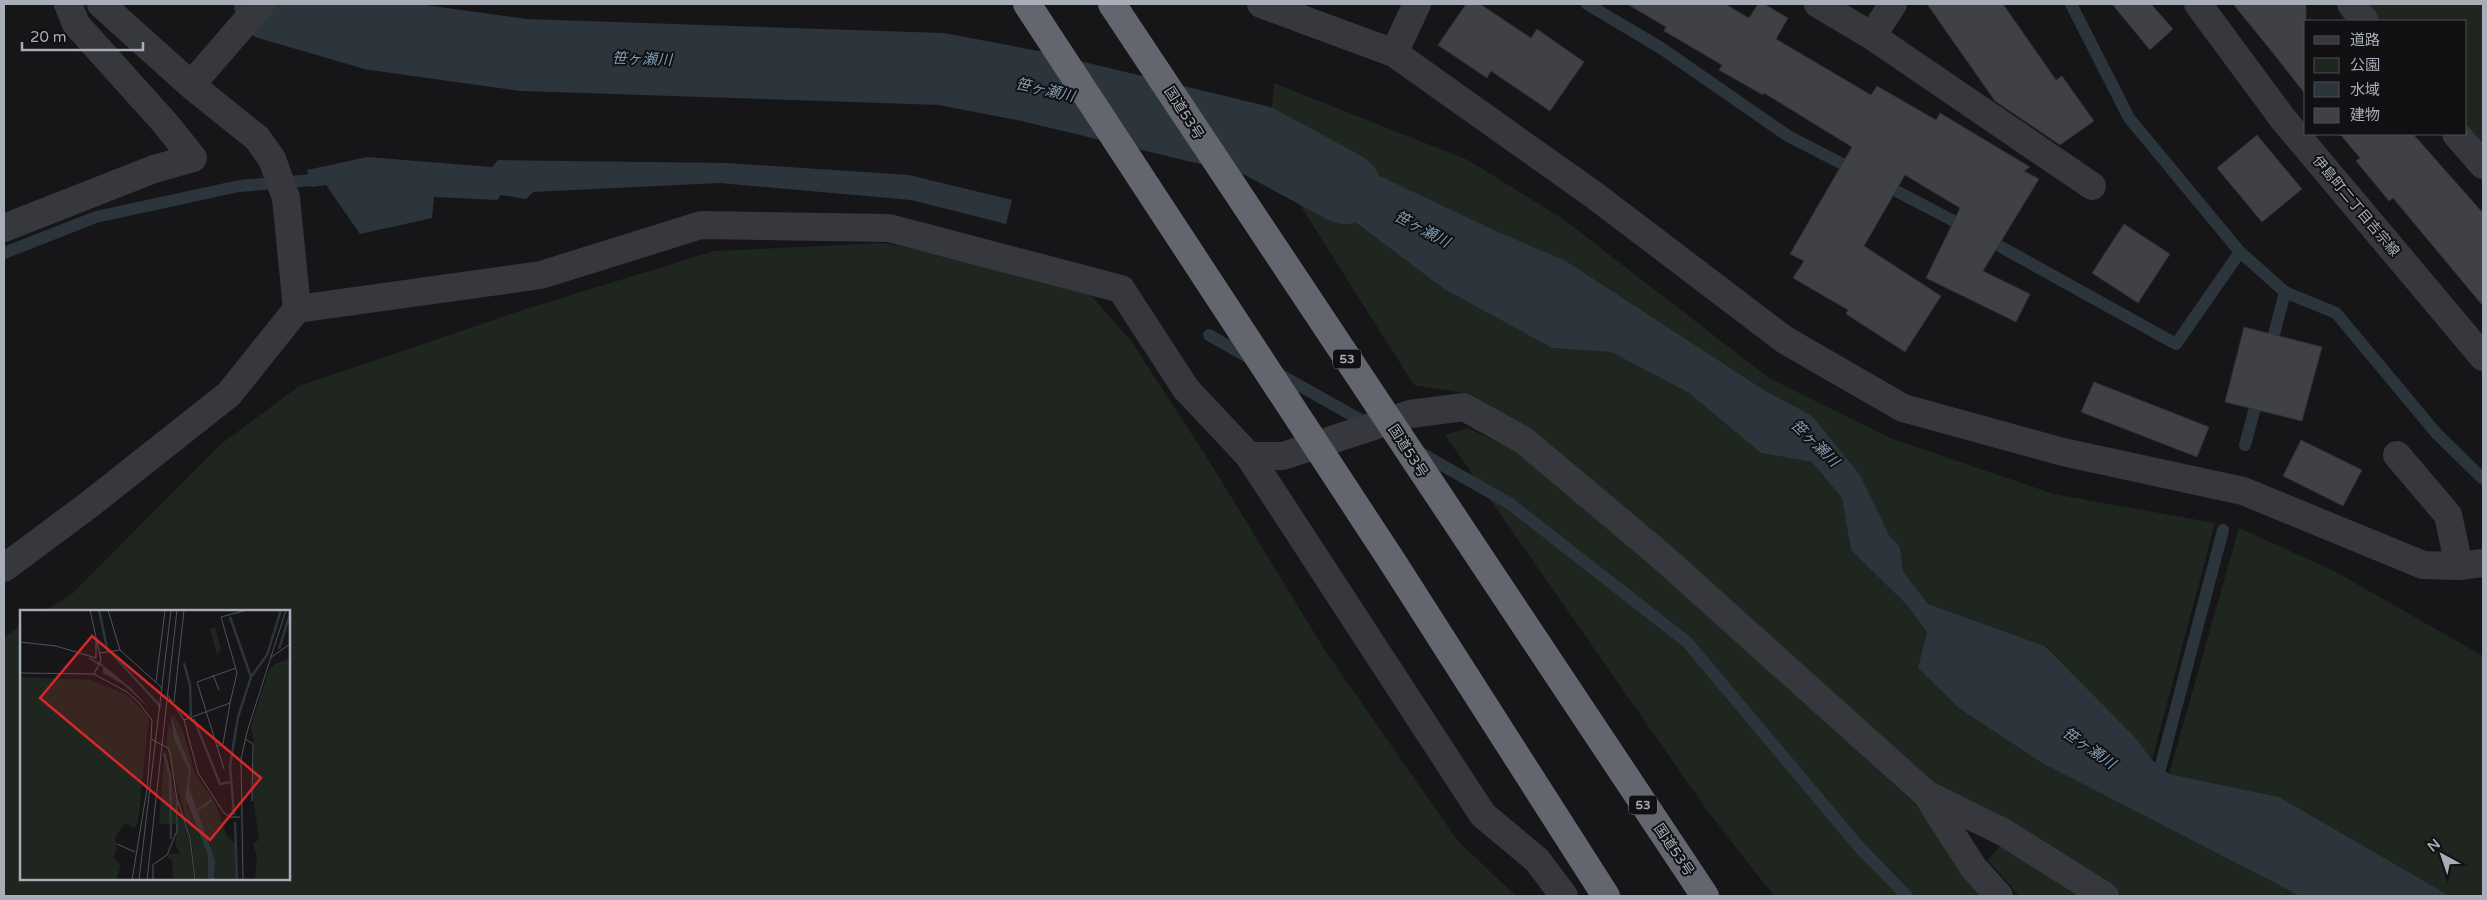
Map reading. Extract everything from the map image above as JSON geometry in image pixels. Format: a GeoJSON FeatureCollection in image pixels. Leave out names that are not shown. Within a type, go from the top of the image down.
{"type":"FeatureCollection","features":[{"type":"Feature","properties":{"kind":"highway"},"geometry":{"type":"LineString","coordinates":[[1027,4],[1392,561],[1606,896]]}},
{"type":"Feature","properties":{"kind":"highway","name":"国道53号"},"geometry":{"type":"LineString","coordinates":[[1112,4],[1582,714],[1705,896]]}},
{"type":"Feature","properties":{"kind":"street"},"geometry":{"type":"LineString","coordinates":[[4,228],[154,170],[193,158],[76,24],[68,4]]}},
{"type":"Feature","properties":{"kind":"street"},"geometry":{"type":"LineString","coordinates":[[101,4],[191,85],[257,138],[272,159],[286,198],[297,309]]}},
{"type":"Feature","properties":{"kind":"street"},"geometry":{"type":"LineString","coordinates":[[191,85],[261,4]]}},
{"type":"Feature","properties":{"kind":"street"},"geometry":{"type":"LineString","coordinates":[[1261,4],[1394,53],[1594,195],[1785,340],[1903,408],[2063,452],[2243,491],[2423,565],[2471,565],[2448,515],[2397,455]]}},
{"type":"Feature","properties":{"kind":"street"},"geometry":{"type":"LineString","coordinates":[[1394,53],[1417,4]]}},
{"type":"Feature","properties":{"kind":"street"},"geometry":{"type":"LineString","coordinates":[[1818,4],[1872,36],[2092,186]]}},
{"type":"Feature","properties":{"kind":"street"},"geometry":{"type":"LineString","coordinates":[[1872,36],[1893,4]]}},
{"type":"Feature","properties":{"kind":"street","name":"伊島町二丁目吉宗線"},"geometry":{"type":"LineString","coordinates":[[2198,4],[2283,119],[2483,358]]}},
{"type":"Feature","properties":{"kind":"street"},"geometry":{"type":"LineString","coordinates":[[2351,4],[2364,20]]}},
{"type":"Feature","properties":{"kind":"street"},"geometry":{"type":"LineString","coordinates":[[2457,135],[2483,165]]}},
{"type":"Feature","properties":{"kind":"street"},"geometry":{"type":"LineString","coordinates":[[4,568],[90,504],[230,394],[297,309],[541,275],[701,225],[889,228],[1121,289],[1186,389],[1249,456],[1484,815],[1537,860],[1564,896]]}},
{"type":"Feature","properties":{"kind":"street"},"geometry":{"type":"LineString","coordinates":[[1249,456],[1283,456],[1410,414],[1464,407],[1524,440],[1659,554],[1926,794],[1973,867],[1999,896]]}},
{"type":"Feature","properties":{"kind":"street"},"geometry":{"type":"LineString","coordinates":[[1926,794],[2003,832],[2105,896]]}},
{"type":"Feature","properties":{"kind":"green space"},"geometry":{"type":"Polygon","coordinates":[[[2367,4],[2483,4],[2483,151],[2467,131],[2467,20],[2380,20],[2367,4]]]}},
{"type":"Feature","properties":{"kind":"green space"},"geometry":{"type":"Polygon","coordinates":[[[1274,83],[1468,160],[1563,219],[1769,378],[1890,438],[2054,494],[2215,523],[2152,760],[2135,737],[2046,646],[1928,604],[1902,572],[1900,547],[1889,535],[1811,415],[1764,390],[1566,261],[1496,231],[1357,165],[1271,117],[1274,83]]]}},
{"type":"Feature","properties":{"kind":"green space"},"geometry":{"type":"Polygon","coordinates":[[[1288,186],[1355,222],[1444,289],[1552,348],[1611,352],[1689,393],[1761,453],[1812,462],[1842,498],[1851,550],[1907,605],[1927,632],[1960,709],[2042,763],[2300,896],[2123,896],[2004,821],[1933,783],[1531,430],[1471,394],[1414,385],[1288,186]]]}},
{"type":"Feature","properties":{"kind":"green space"},"geometry":{"type":"Polygon","coordinates":[[[883,243],[1079,282],[1131,341],[1206,456],[1326,652],[1458,841],[1516,896],[4,896],[4,637],[20,627],[20,880],[290,880],[290,610],[46,610],[72,594],[221,444],[299,386],[529,308],[714,251],[883,243]]]}},
{"type":"Feature","properties":{"kind":"green space"},"geometry":{"type":"Polygon","coordinates":[[[1468,428],[1518,452],[1648,561],[1913,802],[1987,896],[1774,896],[1709,813],[1445,435],[1468,428]]]}},
{"type":"Feature","properties":{"kind":"green space"},"geometry":{"type":"Polygon","coordinates":[[[2239,528],[2332,570],[2483,656],[2483,896],[2450,896],[2279,797],[2169,774],[2239,528]]]}},
{"type":"Feature","properties":{"kind":"green space"},"geometry":{"type":"Polygon","coordinates":[[[2001,845],[2088,896],[2019,896],[1988,860],[2001,845]]]}},
{"type":"Feature","properties":{"kind":"water"},"geometry":{"type":"Polygon","coordinates":[[[1230,103],[1271,117],[1357,165],[1496,231],[1566,261],[1764,390],[1811,415],[1860,475],[1889,535],[1900,547],[1903,572],[1928,604],[2045,646],[2135,737],[2152,760],[2169,774],[2279,797],[2450,896],[2300,896],[2042,763],[1960,709],[1918,668],[1927,632],[1907,605],[1851,550],[1842,498],[1812,462],[1761,453],[1689,393],[1611,352],[1552,348],[1444,289],[1355,222],[1288,186],[1230,103]]]}},
{"type":"Feature","properties":{"kind":"water"},"geometry":{"type":"Polygon","coordinates":[[[367,157],[492,167],[498,160],[727,163],[909,175],[1012,200],[1006,224],[911,200],[719,183],[533,192],[526,199],[501,195],[497,200],[434,197],[432,218],[360,234],[326,185],[312,187],[307,170],[367,157]]]}},
{"type":"Feature","properties":{"kind":"building"},"geometry":{"type":"Polygon","coordinates":[[[1466,4],[1480,4],[1531,38],[1537,29],[1584,62],[1550,111],[1491,71],[1487,78],[1438,45],[1466,4]]]}},
{"type":"Feature","properties":{"kind":"building"},"geometry":{"type":"Polygon","coordinates":[[[1627,4],[1725,4],[1749,18],[1758,4],[1764,4],[1788,18],[1776,39],[1871,95],[1877,86],[1936,120],[1940,113],[2030,167],[2024,171],[2039,179],[1983,271],[2030,294],[2016,322],[1926,278],[1960,208],[1905,175],[1864,246],[1941,296],[1905,352],[1846,314],[1848,310],[1793,278],[1804,261],[1790,254],[1852,147],[1764,93],[1763,95],[1719,70],[1722,65],[1664,31],[1666,27],[1627,4]]]}},
{"type":"Feature","properties":{"kind":"building"},"geometry":{"type":"Polygon","coordinates":[[[1927,4],[2003,4],[2056,80],[2062,76],[2094,121],[2060,145],[1995,101],[1927,4]]]}},
{"type":"Feature","properties":{"kind":"building"},"geometry":{"type":"Polygon","coordinates":[[[2112,4],[2151,4],[2173,29],[2150,50],[2112,4]]]}},
{"type":"Feature","properties":{"kind":"building"},"geometry":{"type":"Polygon","coordinates":[[[2233,4],[2306,4],[2306,20],[2304,20],[2304,92],[2233,4]]]}},
{"type":"Feature","properties":{"kind":"building"},"geometry":{"type":"Polygon","coordinates":[[[2257,135],[2302,189],[2262,222],[2217,168],[2257,135]]]}},
{"type":"Feature","properties":{"kind":"building"},"geometry":{"type":"Polygon","coordinates":[[[2341,135],[2414,135],[2483,213],[2483,306],[2393,198],[2389,201],[2356,161],[2360,158],[2341,135]]]}},
{"type":"Feature","properties":{"kind":"building"},"geometry":{"type":"Polygon","coordinates":[[[2124,224],[2170,254],[2138,303],[2092,273],[2124,224]]]}},
{"type":"Feature","properties":{"kind":"building"},"geometry":{"type":"Polygon","coordinates":[[[2244,327],[2322,347],[2302,421],[2225,402],[2244,327]]]}},
{"type":"Feature","properties":{"kind":"building"},"geometry":{"type":"Polygon","coordinates":[[[2094,382],[2209,427],[2197,457],[2081,412],[2094,382]]]}},
{"type":"Feature","properties":{"kind":"building"},"geometry":{"type":"Polygon","coordinates":[[[2301,440],[2362,470],[2343,506],[2283,476],[2301,440]]]}},
{"type":"Feature","properties":{"kind":"waterway","name":"笹ヶ瀬川"},"geometry":{"type":"LineString","coordinates":[[270,4],[373,34],[523,55],[941,69],[1030,86],[1258,141],[1345,188]]}},
{"type":"Feature","properties":{"kind":"waterway"},"geometry":{"type":"LineString","coordinates":[[1587,4],[1661,48],[1788,136],[1856,171]]}},
{"type":"Feature","properties":{"kind":"waterway"},"geometry":{"type":"LineString","coordinates":[[2071,4],[2129,118],[2240,252],[2285,292],[2336,313],[2436,433],[2483,479]]}},
{"type":"Feature","properties":{"kind":"waterway"},"geometry":{"type":"LineString","coordinates":[[4,253],[96,217],[239,186],[326,179]]}},
{"type":"Feature","properties":{"kind":"waterway"},"geometry":{"type":"LineString","coordinates":[[1881,183],[1967,228]]}},
{"type":"Feature","properties":{"kind":"waterway"},"geometry":{"type":"LineString","coordinates":[[1985,238],[2176,344],[2240,252]]}},
{"type":"Feature","properties":{"kind":"waterway"},"geometry":{"type":"LineString","coordinates":[[2270,350],[2285,292]]}},
{"type":"Feature","properties":{"kind":"waterway"},"geometry":{"type":"LineString","coordinates":[[1209,335],[1253,360]]}},
{"type":"Feature","properties":{"kind":"waterway"},"geometry":{"type":"LineString","coordinates":[[1277,373],[1359,419]]}},
{"type":"Feature","properties":{"kind":"waterway"},"geometry":{"type":"LineString","coordinates":[[2245,445],[2259,393]]}},
{"type":"Feature","properties":{"kind":"waterway"},"geometry":{"type":"LineString","coordinates":[[1417,451],[1509,503],[1687,642],[1860,848],[1907,896]]}},
{"type":"Feature","properties":{"kind":"waterway"},"geometry":{"type":"LineString","coordinates":[[2156,784],[2223,530]]}}]}
